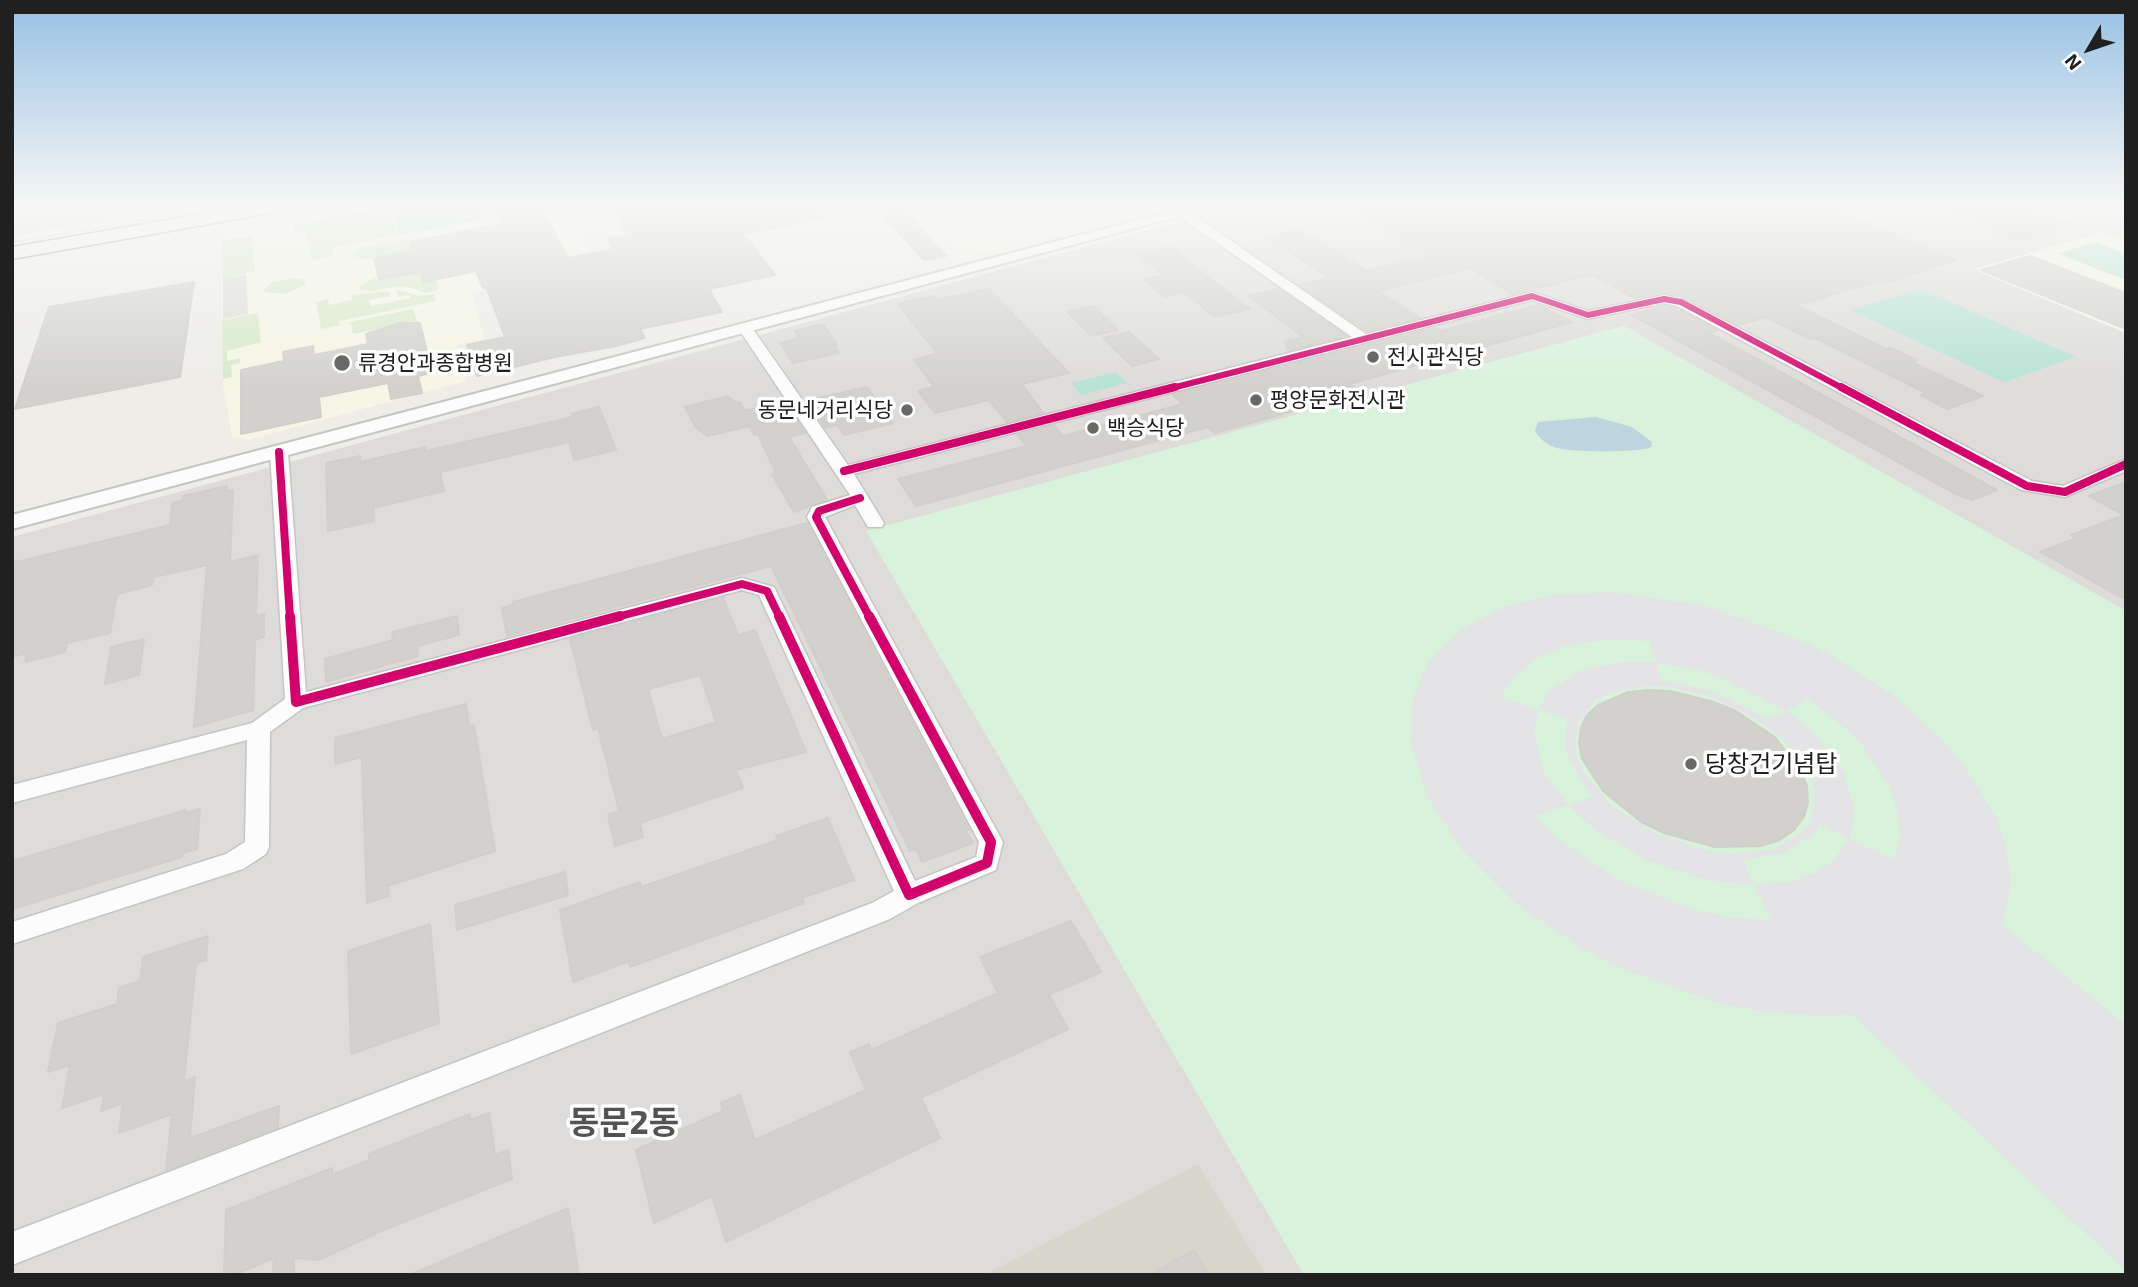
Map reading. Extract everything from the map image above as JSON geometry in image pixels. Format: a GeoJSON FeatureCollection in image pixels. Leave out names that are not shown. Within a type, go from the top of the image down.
{"type":"FeatureCollection","features":[{"type":"Feature","properties":{"kind":"street"},"geometry":{"type":"LineString","coordinates":[[12,522],[975,268]]}},
{"type":"Feature","properties":{"kind":"street"},"geometry":{"type":"LineString","coordinates":[[1270,268],[1363,338]]}},
{"type":"Feature","properties":{"kind":"street"},"geometry":{"type":"LineString","coordinates":[[844,471],[1532,296],[1551,300],[1576,314],[1588,315],[1664,299],[1681,302],[2027,486],[2065,492],[2126,464]]}},
{"type":"Feature","properties":{"kind":"street"},"geometry":{"type":"LineString","coordinates":[[745,328],[844,471],[875,523]]}},
{"type":"Feature","properties":{"kind":"street"},"geometry":{"type":"LineString","coordinates":[[279,452],[296,702]]}},
{"type":"Feature","properties":{"kind":"street"},"geometry":{"type":"LineString","coordinates":[[12,1248],[881,911],[909,895],[987,863],[991,842],[816,517],[819,511],[860,498]]}},
{"type":"Feature","properties":{"kind":"street"},"geometry":{"type":"LineString","coordinates":[[12,794],[260,729],[296,702],[742,584],[767,591],[909,895]]}},
{"type":"Feature","properties":{"kind":"street"},"geometry":{"type":"LineString","coordinates":[[12,933],[234,862],[257,846],[260,729]]}},
{"type":"Feature","properties":{"kind":"shaded area","name":"류경안과종합병원"},"geometry":{"type":"Polygon","coordinates":[[[221,268],[596,268],[471,293],[485,339],[456,345],[466,381],[248,440],[232,437],[223,385],[221,268]]]}},
{"type":"Feature","properties":{"kind":"shaded area"},"geometry":{"type":"Polygon","coordinates":[[[1007,268],[2126,268],[2126,611],[1624,326],[867,531],[1304,1275],[12,1275],[12,537],[1007,268]]]}},
{"type":"Feature","properties":{"kind":"shaded area"},"geometry":{"type":"Polygon","coordinates":[[[2126,268],[2126,333],[1973,269],[2126,268]]]}},
{"type":"Feature","properties":{"kind":"shaded area"},"geometry":{"type":"Polygon","coordinates":[[[246,274],[248,314],[223,319],[223,278],[246,274]]]}},
{"type":"Feature","properties":{"kind":"shaded area"},"geometry":{"type":"Polygon","coordinates":[[[1612,592],[1706,606],[1802,641],[1834,657],[1893,695],[1943,741],[1964,766],[1997,819],[2006,846],[2010,874],[2009,896],[2002,925],[2126,1025],[2126,1271],[1851,1014],[1823,1016],[1759,1011],[1715,1002],[1628,971],[1587,951],[1516,904],[1462,850],[1427,796],[1411,744],[1413,698],[1429,661],[1462,629],[1504,607],[1554,595],[1612,592]],[[1603,640],[1566,646],[1536,659],[1513,678],[1501,697],[1538,710],[1551,689],[1582,670],[1624,662],[1656,662],[1649,641],[1603,640]],[[1656,663],[1660,680],[1709,690],[1769,719],[1786,711],[1724,679],[1699,670],[1656,663]],[[1649,686],[1610,693],[1595,700],[1577,724],[1576,755],[1583,772],[1612,806],[1656,834],[1708,851],[1732,854],[1774,849],[1803,832],[1812,820],[1815,791],[1810,775],[1788,744],[1755,718],[1715,698],[1671,687],[1649,686]],[[1808,698],[1787,711],[1815,735],[1844,773],[1855,812],[1850,839],[1895,860],[1900,837],[1898,813],[1890,788],[1858,739],[1808,698]],[[1538,710],[1534,735],[1544,773],[1568,805],[1593,797],[1570,762],[1565,747],[1567,719],[1538,710]],[[1568,805],[1535,816],[1555,837],[1618,880],[1694,910],[1733,918],[1771,920],[1754,885],[1708,880],[1648,861],[1595,830],[1568,805]],[[1820,824],[1811,836],[1782,853],[1742,860],[1754,885],[1793,881],[1815,873],[1833,861],[1849,839],[1820,824]]]}},
{"type":"Feature","properties":{"kind":"shaded area"},"geometry":{"type":"Polygon","coordinates":[[[1198,1164],[1266,1275],[984,1275],[1198,1164]]]}},
{"type":"Feature","properties":{"kind":"green space"},"geometry":{"type":"Polygon","coordinates":[[[222,268],[255,268],[255,271],[222,278],[222,268]]]}},
{"type":"Feature","properties":{"kind":"green space"},"geometry":{"type":"Polygon","coordinates":[[[2095,268],[2126,268],[2126,280],[2095,268]]]}},
{"type":"Feature","properties":{"kind":"green space"},"geometry":{"type":"Polygon","coordinates":[[[419,273],[422,283],[436,280],[439,289],[425,293],[408,287],[361,291],[360,286],[374,277],[378,281],[419,273]]]}},
{"type":"Feature","properties":{"kind":"green space"},"geometry":{"type":"Polygon","coordinates":[[[291,278],[302,279],[306,284],[286,294],[263,292],[270,283],[291,278]]]}},
{"type":"Feature","properties":{"kind":"green space"},"geometry":{"type":"Polygon","coordinates":[[[396,289],[419,296],[434,294],[436,301],[339,321],[340,325],[321,329],[316,302],[328,299],[329,305],[352,300],[351,295],[389,291],[390,296],[369,300],[371,306],[411,298],[409,295],[398,297],[396,289]]]}},
{"type":"Feature","properties":{"kind":"green space"},"geometry":{"type":"Polygon","coordinates":[[[1921,289],[2076,357],[2004,382],[1850,310],[1921,289]]]}},
{"type":"Feature","properties":{"kind":"green space"},"geometry":{"type":"Polygon","coordinates":[[[413,309],[417,321],[353,334],[351,323],[345,323],[413,309]]]}},
{"type":"Feature","properties":{"kind":"green space"},"geometry":{"type":"Polygon","coordinates":[[[258,313],[261,342],[227,351],[227,361],[240,358],[240,363],[231,365],[232,377],[223,379],[222,320],[258,313]]]}},
{"type":"Feature","properties":{"kind":"green space"},"geometry":{"type":"Polygon","coordinates":[[[1624,326],[2126,611],[2126,1275],[1304,1275],[866,531],[1624,326]]]}},
{"type":"Feature","properties":{"kind":"green space"},"geometry":{"type":"Polygon","coordinates":[[[1115,372],[1127,383],[1081,395],[1071,383],[1115,372]]]}},
{"type":"Feature","properties":{"kind":"water"},"geometry":{"type":"Polygon","coordinates":[[[1596,417],[1632,427],[1652,442],[1651,447],[1620,451],[1557,448],[1547,444],[1535,431],[1538,422],[1596,417]]]}},
{"type":"Feature","properties":{"kind":"building"},"geometry":{"type":"Polygon","coordinates":[[[376,268],[770,268],[775,275],[709,289],[722,312],[640,329],[645,338],[616,346],[555,357],[477,376],[467,345],[505,337],[486,287],[483,288],[476,271],[423,282],[420,272],[379,280],[376,268]]]}},
{"type":"Feature","properties":{"kind":"building"},"geometry":{"type":"Polygon","coordinates":[[[1154,268],[1197,268],[1250,309],[1215,317],[1184,292],[1165,297],[1144,280],[1163,275],[1154,268]]]}},
{"type":"Feature","properties":{"kind":"building"},"geometry":{"type":"Polygon","coordinates":[[[1314,268],[1362,268],[1367,271],[1379,268],[1470,268],[1378,291],[1420,318],[1367,331],[1299,285],[1329,278],[1314,268]]]}},
{"type":"Feature","properties":{"kind":"building"},"geometry":{"type":"Polygon","coordinates":[[[1470,268],[1930,268],[1885,283],[1880,281],[1796,305],[1886,349],[1891,348],[1917,360],[1912,362],[1983,396],[1947,409],[1921,395],[1926,393],[1766,317],[1738,325],[1681,295],[1663,292],[1635,298],[1592,275],[1512,294],[1470,268]]]}},
{"type":"Feature","properties":{"kind":"building"},"geometry":{"type":"Polygon","coordinates":[[[2061,268],[2126,293],[2126,329],[1981,270],[2061,268]]]}},
{"type":"Feature","properties":{"kind":"building"},"geometry":{"type":"Polygon","coordinates":[[[194,282],[180,377],[15,409],[49,307],[194,282]]]}},
{"type":"Feature","properties":{"kind":"building"},"geometry":{"type":"Polygon","coordinates":[[[989,289],[1069,373],[1022,384],[1043,413],[1007,422],[989,400],[935,413],[918,391],[934,387],[914,360],[937,353],[898,304],[933,296],[936,300],[989,289]]]}},
{"type":"Feature","properties":{"kind":"building"},"geometry":{"type":"Polygon","coordinates":[[[1279,289],[1346,336],[1288,351],[1285,341],[1303,337],[1249,296],[1279,289]]]}},
{"type":"Feature","properties":{"kind":"building"},"geometry":{"type":"Polygon","coordinates":[[[1538,305],[1572,322],[1349,384],[1360,392],[1215,433],[1208,427],[916,506],[898,479],[1026,446],[1018,435],[1054,425],[1063,436],[1183,404],[1173,395],[1435,328],[1441,331],[1538,305]]]}},
{"type":"Feature","properties":{"kind":"building"},"geometry":{"type":"Polygon","coordinates":[[[1093,306],[1118,330],[1092,336],[1067,312],[1093,306]]]}},
{"type":"Feature","properties":{"kind":"building"},"geometry":{"type":"Polygon","coordinates":[[[1664,306],[1676,308],[1717,330],[1709,333],[1997,490],[1972,500],[1958,495],[1632,315],[1664,306]]]}},
{"type":"Feature","properties":{"kind":"building"},"geometry":{"type":"Polygon","coordinates":[[[400,323],[420,323],[432,373],[418,376],[422,393],[391,399],[388,383],[319,397],[321,417],[241,434],[241,370],[284,361],[283,352],[313,346],[314,355],[368,344],[366,334],[400,323]]]}},
{"type":"Feature","properties":{"kind":"building"},"geometry":{"type":"Polygon","coordinates":[[[823,324],[837,345],[834,345],[839,353],[793,363],[780,343],[799,338],[795,331],[823,324]]]}},
{"type":"Feature","properties":{"kind":"building"},"geometry":{"type":"Polygon","coordinates":[[[1129,332],[1159,359],[1132,366],[1103,338],[1129,332]]]}},
{"type":"Feature","properties":{"kind":"building"},"geometry":{"type":"Polygon","coordinates":[[[867,387],[893,423],[844,435],[838,425],[826,428],[806,401],[867,387]]]}},
{"type":"Feature","properties":{"kind":"building"},"geometry":{"type":"Polygon","coordinates":[[[728,396],[736,403],[740,402],[745,411],[784,402],[805,433],[789,437],[827,500],[794,512],[772,474],[776,473],[758,434],[754,435],[750,426],[707,436],[696,428],[685,407],[728,396]]]}},
{"type":"Feature","properties":{"kind":"building"},"geometry":{"type":"Polygon","coordinates":[[[599,407],[616,450],[574,460],[569,442],[440,472],[444,491],[373,508],[374,521],[328,531],[326,463],[360,456],[360,462],[426,447],[426,451],[573,417],[572,414],[599,407]]]}},
{"type":"Feature","properties":{"kind":"building"},"geometry":{"type":"Polygon","coordinates":[[[2126,482],[2126,600],[2040,552],[2076,538],[2071,535],[2124,515],[2089,496],[2126,482]]]}},
{"type":"Feature","properties":{"kind":"building"},"geometry":{"type":"Polygon","coordinates":[[[227,486],[227,491],[233,490],[230,562],[258,555],[256,616],[264,614],[264,637],[255,640],[253,710],[194,727],[207,565],[154,577],[152,585],[117,594],[110,633],[67,643],[65,652],[25,662],[27,653],[12,657],[12,563],[170,525],[172,503],[182,501],[183,496],[227,486]]]}},
{"type":"Feature","properties":{"kind":"building"},"geometry":{"type":"Polygon","coordinates":[[[807,523],[969,830],[966,831],[973,843],[922,862],[916,849],[910,851],[771,566],[507,636],[502,608],[513,605],[513,602],[807,523]]]}},
{"type":"Feature","properties":{"kind":"building"},"geometry":{"type":"Polygon","coordinates":[[[723,598],[738,635],[755,630],[806,752],[736,770],[743,788],[640,823],[643,837],[615,846],[608,815],[619,811],[598,728],[593,730],[570,639],[723,598]],[[700,675],[648,689],[662,739],[716,722],[700,675]]]}},
{"type":"Feature","properties":{"kind":"building"},"geometry":{"type":"Polygon","coordinates":[[[457,616],[459,635],[417,646],[418,656],[326,682],[325,659],[393,640],[392,632],[457,616]]]}},
{"type":"Feature","properties":{"kind":"building"},"geometry":{"type":"Polygon","coordinates":[[[144,639],[139,675],[105,684],[111,647],[144,639]]]}},
{"type":"Feature","properties":{"kind":"building","name":"당창건기념탑"},"geometry":{"type":"Polygon","coordinates":[[[1670,691],[1714,702],[1736,711],[1775,737],[1800,770],[1807,786],[1808,802],[1804,817],[1794,830],[1780,840],[1761,846],[1715,847],[1664,833],[1641,822],[1603,791],[1582,759],[1579,743],[1581,728],[1587,715],[1598,705],[1628,692],[1670,691]]]}},
{"type":"Feature","properties":{"kind":"building"},"geometry":{"type":"Polygon","coordinates":[[[466,704],[469,727],[474,725],[495,851],[388,886],[389,896],[367,903],[362,757],[335,764],[335,738],[466,704]]]}},
{"type":"Feature","properties":{"kind":"building"},"geometry":{"type":"Polygon","coordinates":[[[200,809],[197,849],[183,853],[182,857],[12,909],[12,861],[186,810],[186,813],[200,809]]]}},
{"type":"Feature","properties":{"kind":"building"},"geometry":{"type":"Polygon","coordinates":[[[828,818],[854,880],[802,898],[804,903],[630,967],[629,961],[573,982],[560,910],[640,882],[641,887],[778,840],[776,836],[828,818]]]}},
{"type":"Feature","properties":{"kind":"building"},"geometry":{"type":"Polygon","coordinates":[[[565,872],[568,895],[457,930],[455,905],[565,872]]]}},
{"type":"Feature","properties":{"kind":"building"},"geometry":{"type":"Polygon","coordinates":[[[1071,921],[1101,972],[1049,995],[1068,1029],[921,1098],[940,1138],[726,1242],[712,1196],[654,1223],[636,1150],[723,1111],[721,1103],[740,1095],[755,1140],[866,1090],[850,1052],[869,1044],[871,1050],[998,993],[980,957],[1071,921]]]}},
{"type":"Feature","properties":{"kind":"building"},"geometry":{"type":"Polygon","coordinates":[[[430,924],[439,1023],[351,1054],[348,951],[430,924]]]}},
{"type":"Feature","properties":{"kind":"building"},"geometry":{"type":"Polygon","coordinates":[[[208,936],[206,960],[196,963],[184,1081],[195,1077],[190,1138],[279,1106],[278,1127],[166,1170],[172,1114],[119,1133],[123,1103],[101,1111],[104,1094],[62,1108],[70,1065],[48,1072],[58,1023],[117,1004],[119,988],[140,981],[143,957],[208,936]]]}},
{"type":"Feature","properties":{"kind":"building"},"geometry":{"type":"Polygon","coordinates":[[[489,1113],[495,1155],[508,1150],[512,1179],[381,1231],[319,1260],[294,1258],[294,1275],[273,1275],[274,1258],[234,1275],[224,1275],[226,1210],[332,1168],[332,1175],[369,1160],[369,1154],[470,1114],[470,1120],[489,1113]]]}},
{"type":"Feature","properties":{"kind":"building"},"geometry":{"type":"Polygon","coordinates":[[[568,1208],[579,1275],[409,1275],[568,1208]]]}},
{"type":"Feature","properties":{"kind":"building"},"geometry":{"type":"Polygon","coordinates":[[[1194,1250],[1208,1275],[1149,1275],[1194,1250]]]}},
{"type":"Feature","properties":{"kind":"cycle path"},"geometry":{"type":"LineString","coordinates":[[844,471],[1532,296],[1588,315],[1664,299],[1681,302],[2027,486],[2065,492],[2126,464]]}},
{"type":"Feature","properties":{"kind":"cycle path"},"geometry":{"type":"LineString","coordinates":[[279,452],[296,702],[742,584],[767,591],[909,895],[987,863],[991,842],[816,517],[819,511],[860,498]]}},
{"type":"Feature","properties":{"kind":"place","name":"전시관식당"},"geometry":{"type":"Point","coordinates":[1373,357]}},
{"type":"Feature","properties":{"kind":"place","name":"류경안과종합병원"},"geometry":{"type":"Point","coordinates":[342,363]}},
{"type":"Feature","properties":{"kind":"place","name":"평양문화전시관"},"geometry":{"type":"Point","coordinates":[1256,400]}},
{"type":"Feature","properties":{"kind":"place","name":"동문네거리식당"},"geometry":{"type":"Point","coordinates":[907,410]}},
{"type":"Feature","properties":{"kind":"place","name":"백승식당"},"geometry":{"type":"Point","coordinates":[1093,428]}},
{"type":"Feature","properties":{"kind":"place","name":"당창건기념탑"},"geometry":{"type":"Point","coordinates":[1691,764]}},
{"type":"Feature","properties":{"kind":"district","name":"동문2동"},"geometry":{"type":"Point","coordinates":[624,1123]}}]}
